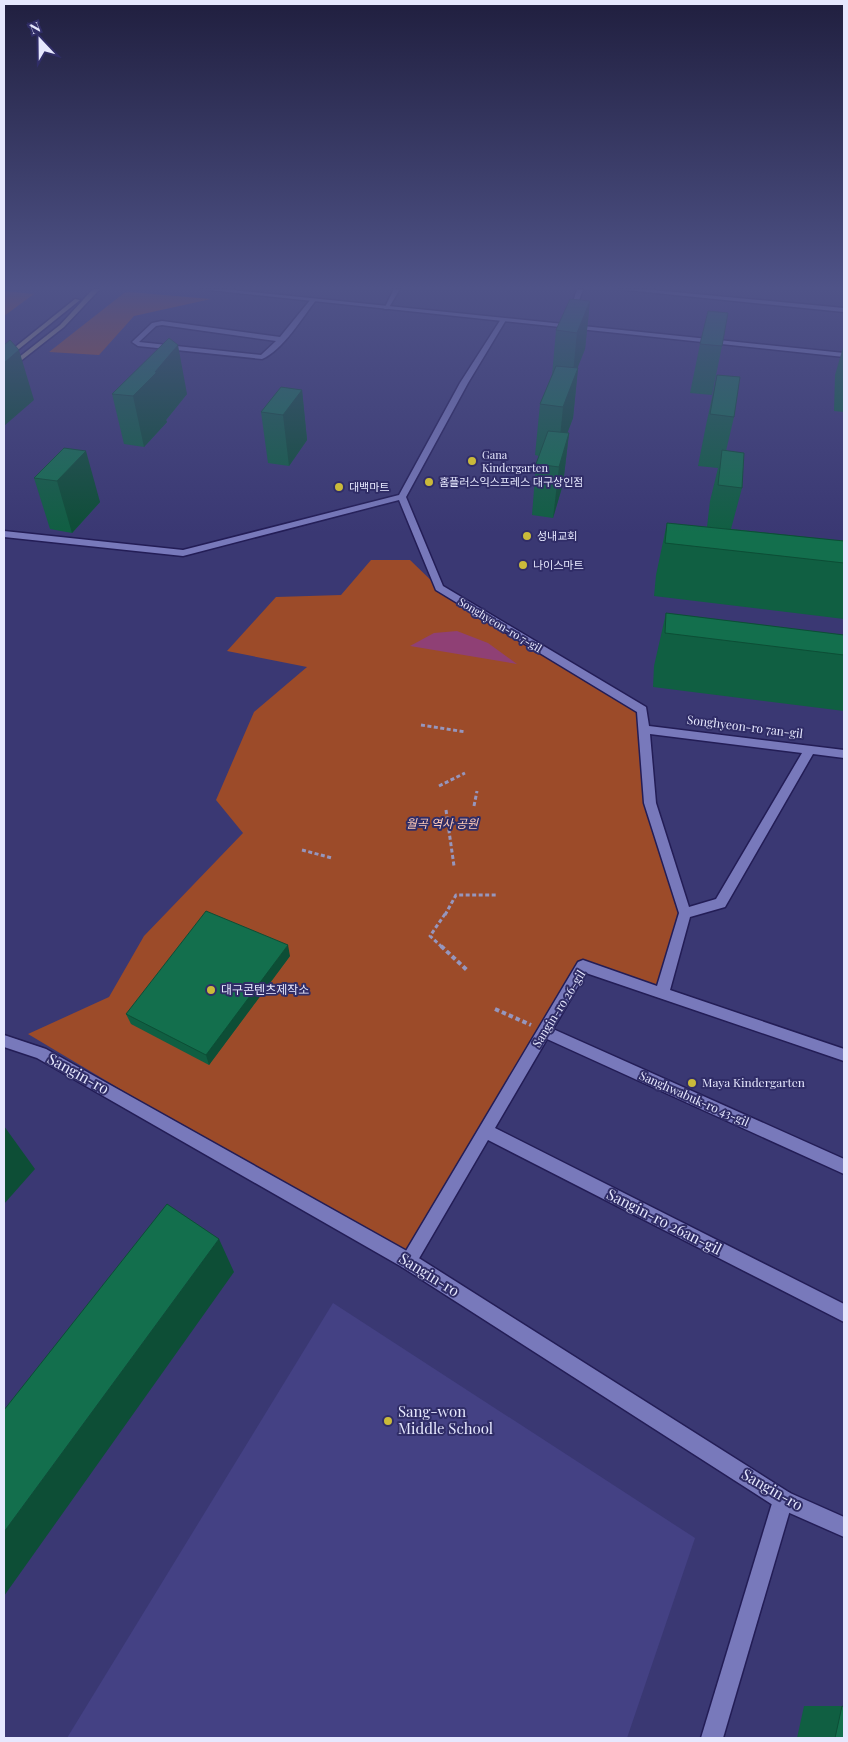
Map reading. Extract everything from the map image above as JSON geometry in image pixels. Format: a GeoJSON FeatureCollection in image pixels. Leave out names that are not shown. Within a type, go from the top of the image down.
{"type":"FeatureCollection","features":[{"type":"Feature","properties":{"kind":"street"},"geometry":{"type":"LineString","coordinates":[[4,534],[183,553],[402,497],[472,370]]}},
{"type":"Feature","properties":{"kind":"street","name":"Songhyeon-ro 7-gil"},"geometry":{"type":"LineString","coordinates":[[402,497],[439,588],[642,710],[650,803],[685,913]]}},
{"type":"Feature","properties":{"kind":"street","name":"Songhyeon-ro 7an-gil"},"geometry":{"type":"LineString","coordinates":[[643,729],[844,754]]}},
{"type":"Feature","properties":{"kind":"street"},"geometry":{"type":"LineString","coordinates":[[662,993],[685,913],[720,902],[810,749]]}},
{"type":"Feature","properties":{"kind":"street","name":"Sangin-ro 26-gil"},"geometry":{"type":"LineString","coordinates":[[408,1261],[583,966],[844,1055]]}},
{"type":"Feature","properties":{"kind":"street","name":"Sanghwabuk-ro 43-gil"},"geometry":{"type":"LineString","coordinates":[[544,1031],[844,1167]]}},
{"type":"Feature","properties":{"kind":"street","name":"Sangin-ro"},"geometry":{"type":"LineString","coordinates":[[4,1041],[41,1053],[408,1261],[783,1500],[844,1527]]}},
{"type":"Feature","properties":{"kind":"street","name":"Sangin-ro 26an-gil"},"geometry":{"type":"LineString","coordinates":[[485,1131],[844,1313]]}},
{"type":"Feature","properties":{"kind":"street"},"geometry":{"type":"LineString","coordinates":[[712,1738],[783,1500]]}},
{"type":"Feature","properties":{"kind":"path"},"geometry":{"type":"LineString","coordinates":[[421,725],[466,732]]}},
{"type":"Feature","properties":{"kind":"path"},"geometry":{"type":"LineString","coordinates":[[438,786],[465,773]]}},
{"type":"Feature","properties":{"kind":"path"},"geometry":{"type":"LineString","coordinates":[[474,806],[478,791]]}},
{"type":"Feature","properties":{"kind":"path"},"geometry":{"type":"LineString","coordinates":[[446,810],[454,866]]}},
{"type":"Feature","properties":{"kind":"path"},"geometry":{"type":"LineString","coordinates":[[302,850],[332,858]]}},
{"type":"Feature","properties":{"kind":"path"},"geometry":{"type":"LineString","coordinates":[[468,971],[430,936],[456,895],[498,894]]}},
{"type":"Feature","properties":{"kind":"path"},"geometry":{"type":"LineString","coordinates":[[495,1010],[544,1031]]}},
{"type":"Feature","properties":{"kind":"shaded area"},"geometry":{"type":"Polygon","coordinates":[[[457,631],[488,643],[517,664],[410,646],[434,633],[457,631]]]}},
{"type":"Feature","properties":{"kind":"shaded area","name":"Sang-won Middle School"},"geometry":{"type":"Polygon","coordinates":[[[333,1303],[695,1538],[627,1738],[67,1738],[333,1303]]]}},
{"type":"Feature","properties":{"kind":"green space","name":"월곡 역사 공원"},"geometry":{"type":"Polygon","coordinates":[[[371,560],[410,560],[439,588],[642,710],[650,803],[685,913],[662,993],[583,966],[408,1261],[28,1034],[109,997],[144,936],[243,833],[216,800],[254,712],[307,667],[227,651],[276,597],[341,595],[371,560]]]}},
{"type":"Feature","properties":{"kind":"building"},"geometry":{"type":"Polygon","coordinates":[[[136,370],[156,370],[155,372],[157,372],[133,396],[112,394],[136,370]]]}},
{"type":"Feature","properties":{"kind":"building"},"geometry":{"type":"Polygon","coordinates":[[[554,370],[577,370],[563,407],[540,404],[554,370]]]}},
{"type":"Feature","properties":{"kind":"building"},"geometry":{"type":"Polygon","coordinates":[[[717,375],[740,377],[734,417],[710,414],[717,375]]]}},
{"type":"Feature","properties":{"kind":"building"},"geometry":{"type":"Polygon","coordinates":[[[281,387],[302,390],[283,415],[261,412],[281,387]]]}},
{"type":"Feature","properties":{"kind":"building"},"geometry":{"type":"Polygon","coordinates":[[[548,431],[569,433],[559,467],[536,464],[548,431]]]}},
{"type":"Feature","properties":{"kind":"building"},"geometry":{"type":"Polygon","coordinates":[[[64,448],[86,451],[57,481],[34,478],[64,448]]]}},
{"type":"Feature","properties":{"kind":"building"},"geometry":{"type":"Polygon","coordinates":[[[722,450],[744,453],[742,488],[718,485],[722,450]]]}},
{"type":"Feature","properties":{"kind":"building"},"geometry":{"type":"Polygon","coordinates":[[[667,523],[844,541],[844,563],[665,543],[667,523]]]}},
{"type":"Feature","properties":{"kind":"building"},"geometry":{"type":"Polygon","coordinates":[[[666,613],[844,635],[844,655],[665,633],[666,613]]]}},
{"type":"Feature","properties":{"kind":"building","name":"대구콘텐츠제작소"},"geometry":{"type":"Polygon","coordinates":[[[206,911],[288,945],[206,1055],[126,1014],[206,911]]]}},
{"type":"Feature","properties":{"kind":"building"},"geometry":{"type":"Polygon","coordinates":[[[167,1204],[219,1239],[4,1532],[4,1410],[167,1204]]]}},
{"type":"Feature","properties":{"kind":"building"},"geometry":{"type":"Polygon","coordinates":[[[842,1706],[844,1707],[844,1738],[835,1738],[842,1706]]]}},
{"type":"Feature","properties":{"kind":"place","name":"Gana Kindergarten"},"geometry":{"type":"Point","coordinates":[472,461]}},
{"type":"Feature","properties":{"kind":"place","name":"홈플러스익스프레스 대구상인점"},"geometry":{"type":"Point","coordinates":[429,482]}},
{"type":"Feature","properties":{"kind":"place","name":"대백마트"},"geometry":{"type":"Point","coordinates":[339,487]}},
{"type":"Feature","properties":{"kind":"place","name":"성내교회"},"geometry":{"type":"Point","coordinates":[527,536]}},
{"type":"Feature","properties":{"kind":"place","name":"나이스마트"},"geometry":{"type":"Point","coordinates":[523,565]}},
{"type":"Feature","properties":{"kind":"place","name":"대구콘텐츠제작소"},"geometry":{"type":"Point","coordinates":[211,990]}},
{"type":"Feature","properties":{"kind":"place","name":"Maya Kindergarten"},"geometry":{"type":"Point","coordinates":[692,1083]}},
{"type":"Feature","properties":{"kind":"place","name":"Sang-won Middle School"},"geometry":{"type":"Point","coordinates":[388,1421]}}]}
